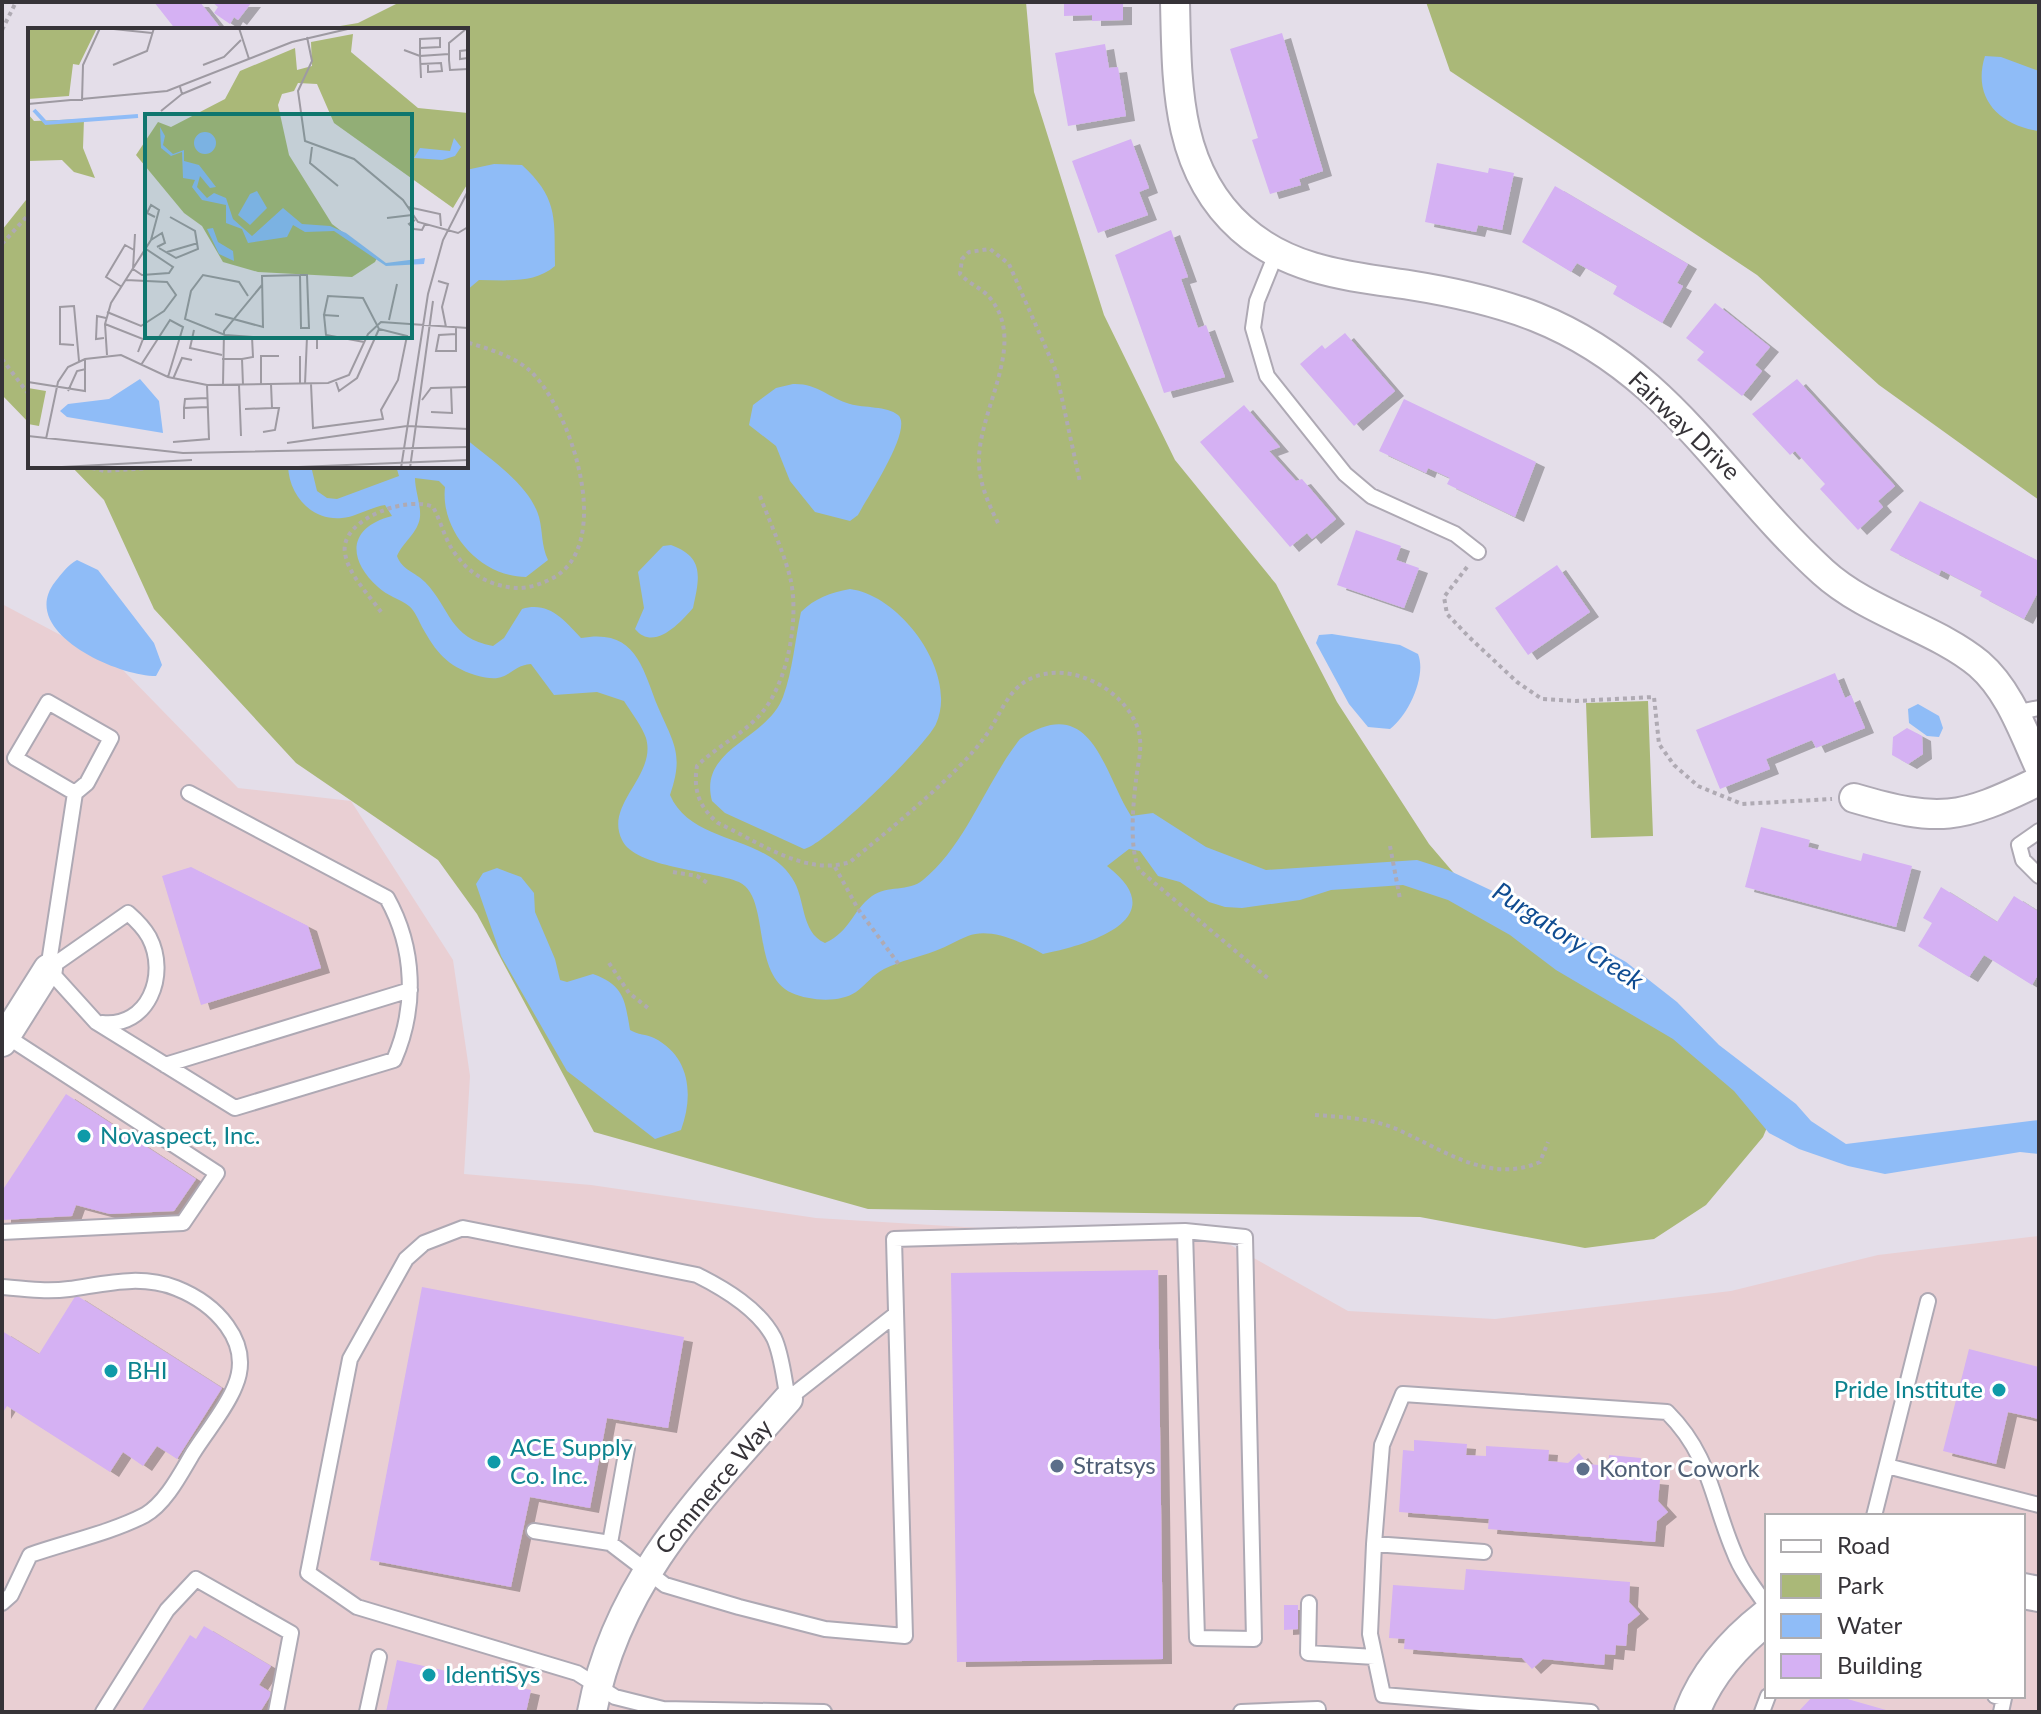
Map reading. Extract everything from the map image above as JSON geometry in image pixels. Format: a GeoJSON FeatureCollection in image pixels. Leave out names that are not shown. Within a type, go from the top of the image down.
{"type":"FeatureCollection","features":[{"type":"Feature","properties":{"kind":"street","name":"Fairway Drive"},"geometry":{"type":"LineString","coordinates":[[1175,2],[1178,91],[1188,145],[1224,209],[1239,227],[1276,254],[1323,272],[1475,297],[1538,318],[1599,349],[1652,388],[1701,435],[1824,573],[1863,601],[1978,664],[2027,711],[2039,766]]}},
{"type":"Feature","properties":{"kind":"street"},"geometry":{"type":"LineString","coordinates":[[1854,798],[1886,807],[1946,816],[1988,806],[2039,781]]}},
{"type":"Feature","properties":{"kind":"street"},"geometry":{"type":"LineString","coordinates":[[4,1039],[48,969]]}},
{"type":"Feature","properties":{"kind":"street","name":"Commerce Way"},"geometry":{"type":"LineString","coordinates":[[595,1699],[631,1597],[665,1541],[788,1399]]}},
{"type":"Feature","properties":{"kind":"street"},"geometry":{"type":"LineString","coordinates":[[1692,1712],[1724,1658],[1742,1637],[1765,1619]]}},
{"type":"Feature","properties":{"kind":"lane"},"geometry":{"type":"LineString","coordinates":[[1276,254],[1257,301],[1253,328],[1267,376],[1345,474],[1371,496],[1455,534],[1478,552]]}},
{"type":"Feature","properties":{"kind":"lane"},"geometry":{"type":"LineString","coordinates":[[48,969],[75,793],[87,783],[111,738],[48,702],[15,758],[75,793]]}},
{"type":"Feature","properties":{"kind":"lane"},"geometry":{"type":"LineString","coordinates":[[48,969],[96,1022],[235,1108],[394,1060],[403,1039],[410,990],[401,923],[387,898],[189,793]]}},
{"type":"Feature","properties":{"kind":"lane"},"geometry":{"type":"LineString","coordinates":[[2039,831],[2019,845],[2023,860],[2039,876]]}},
{"type":"Feature","properties":{"kind":"lane"},"geometry":{"type":"LineString","coordinates":[[48,969],[128,913],[140,924],[150,939],[154,954],[153,989],[134,1019],[119,1025],[96,1022]]}},
{"type":"Feature","properties":{"kind":"lane"},"geometry":{"type":"LineString","coordinates":[[165,1065],[410,990]]}},
{"type":"Feature","properties":{"kind":"lane"},"geometry":{"type":"LineString","coordinates":[[2,1232],[183,1223],[217,1173],[4,1039]]}},
{"type":"Feature","properties":{"kind":"lane"},"geometry":{"type":"LineString","coordinates":[[824,1712],[663,1709],[615,1697],[595,1699],[577,1673],[357,1607],[308,1573],[350,1359],[406,1259],[424,1243],[463,1228],[697,1275],[718,1285],[760,1319],[774,1339],[788,1399],[896,1314]]}},
{"type":"Feature","properties":{"kind":"lane"},"geometry":{"type":"LineString","coordinates":[[534,1531],[610,1543],[665,1585],[739,1607],[825,1629],[905,1636],[894,1239],[1185,1231],[1245,1237],[1254,1639],[1197,1638],[1185,1231]]}},
{"type":"Feature","properties":{"kind":"lane"},"geometry":{"type":"LineString","coordinates":[[2,1287],[68,1289],[107,1281],[145,1281],[173,1287],[215,1310],[228,1325],[237,1345],[239,1364],[236,1385],[171,1488],[147,1514],[30,1555],[22,1575],[2,1603]]}},
{"type":"Feature","properties":{"kind":"lane"},"geometry":{"type":"LineString","coordinates":[[1875,1514],[1928,1301]]}},
{"type":"Feature","properties":{"kind":"lane"},"geometry":{"type":"LineString","coordinates":[[1591,1712],[1383,1695],[1370,1634],[1374,1544],[1382,1445],[1403,1394],[1667,1412],[1690,1436],[1717,1496],[1734,1555],[1765,1603]]}},
{"type":"Feature","properties":{"kind":"lane"},"geometry":{"type":"LineString","coordinates":[[610,1543],[627,1448]]}},
{"type":"Feature","properties":{"kind":"lane"},"geometry":{"type":"LineString","coordinates":[[1887,1466],[2039,1505]]}},
{"type":"Feature","properties":{"kind":"lane"},"geometry":{"type":"LineString","coordinates":[[1374,1544],[1484,1552]]}},
{"type":"Feature","properties":{"kind":"lane"},"geometry":{"type":"LineString","coordinates":[[103,1712],[167,1610],[196,1579],[291,1633],[276,1712]]}},
{"type":"Feature","properties":{"kind":"lane"},"geometry":{"type":"LineString","coordinates":[[1309,1603],[1308,1653],[1375,1657]]}},
{"type":"Feature","properties":{"kind":"lane"},"geometry":{"type":"LineString","coordinates":[[367,1712],[379,1657]]}},
{"type":"Feature","properties":{"kind":"lane"},"geometry":{"type":"LineString","coordinates":[[1241,1712],[1318,1709],[1318,1712]]}},
{"type":"Feature","properties":{"kind":"path"},"geometry":{"type":"LineString","coordinates":[[2,30],[16,2]]}},
{"type":"Feature","properties":{"kind":"path"},"geometry":{"type":"LineString","coordinates":[[2,244],[28,215]]}},
{"type":"Feature","properties":{"kind":"path"},"geometry":{"type":"LineString","coordinates":[[998,523],[981,479],[979,463],[988,402],[1004,362],[1005,341],[1002,320],[994,302],[960,274],[962,259],[969,252],[990,249],[1009,264],[1063,392],[1080,482]]}},
{"type":"Feature","properties":{"kind":"path"},"geometry":{"type":"LineString","coordinates":[[381,612],[350,567],[344,542],[350,529],[361,520],[385,511],[420,503],[433,507],[457,557],[472,572],[500,586],[527,588],[564,573],[575,557],[586,505],[583,485],[550,397],[527,368],[468,343]]}},
{"type":"Feature","properties":{"kind":"path"},"geometry":{"type":"LineString","coordinates":[[2,359],[28,393]]}},
{"type":"Feature","properties":{"kind":"path"},"geometry":{"type":"LineString","coordinates":[[92,468],[104,471],[149,468]]}},
{"type":"Feature","properties":{"kind":"path"},"geometry":{"type":"LineString","coordinates":[[760,496],[793,593],[783,668],[760,715],[710,752],[697,766],[694,783],[699,800],[718,823],[807,864],[835,867],[850,862],[972,753],[1013,691],[1030,678],[1052,672],[1074,674],[1095,682],[1131,713],[1139,730],[1141,750],[1134,852],[1139,870],[1270,980]]}},
{"type":"Feature","properties":{"kind":"path"},"geometry":{"type":"LineString","coordinates":[[1478,552],[1444,597],[1447,614],[1517,682],[1542,699],[1576,701],[1654,697],[1659,744],[1674,765],[1698,786],[1742,804],[1854,798]]}},
{"type":"Feature","properties":{"kind":"path"},"geometry":{"type":"LineString","coordinates":[[1390,846],[1400,899]]}},
{"type":"Feature","properties":{"kind":"path"},"geometry":{"type":"LineString","coordinates":[[835,867],[858,909],[900,966]]}},
{"type":"Feature","properties":{"kind":"path"},"geometry":{"type":"LineString","coordinates":[[673,872],[697,876],[709,884]]}},
{"type":"Feature","properties":{"kind":"path"},"geometry":{"type":"LineString","coordinates":[[609,963],[629,993],[648,1008]]}},
{"type":"Feature","properties":{"kind":"path"},"geometry":{"type":"LineString","coordinates":[[1315,1115],[1359,1118],[1393,1128],[1449,1157],[1502,1169],[1525,1169],[1540,1162],[1548,1142]]}},
{"type":"Feature","properties":{"kind":"shaded area"},"geometry":{"type":"Polygon","coordinates":[[[2,604],[119,666],[238,788],[351,801],[453,960],[470,1076],[464,1174],[591,1185],[816,1218],[1227,1243],[1348,1311],[1495,1319],[1731,1291],[1878,1255],[2039,1236],[2039,1712],[2,1712],[2,604]]]}},
{"type":"Feature","properties":{"kind":"green space"},"geometry":{"type":"Polygon","coordinates":[[[400,2],[1026,2],[1034,92],[1104,315],[1175,460],[1276,584],[1337,702],[1429,844],[1470,892],[1776,1106],[1763,1137],[1706,1205],[1654,1239],[1585,1248],[1420,1217],[868,1209],[594,1132],[477,914],[438,860],[296,763],[154,609],[104,500],[73,468],[468,468],[468,28],[328,28],[358,23],[400,2]]]}},
{"type":"Feature","properties":{"kind":"green space"},"geometry":{"type":"Polygon","coordinates":[[[1426,2],[2039,2],[2039,500],[1879,385],[1757,275],[1450,71],[1426,2]]]}},
{"type":"Feature","properties":{"kind":"green space"},"geometry":{"type":"Polygon","coordinates":[[[28,198],[28,422],[2,395],[2,230],[28,198]]]}},
{"type":"Feature","properties":{"kind":"green space"},"geometry":{"type":"Polygon","coordinates":[[[1648,701],[1653,836],[1591,838],[1586,703],[1648,701]]]}},
{"type":"Feature","properties":{"kind":"water"},"geometry":{"type":"Polygon","coordinates":[[[1985,56],[2001,57],[2039,71],[2039,131],[2011,123],[1992,107],[1982,84],[1985,56]]]}},
{"type":"Feature","properties":{"kind":"water"},"geometry":{"type":"Polygon","coordinates":[[[494,164],[522,165],[534,177],[552,211],[555,266],[529,278],[479,280],[468,289],[468,170],[494,164]]]}},
{"type":"Feature","properties":{"kind":"water"},"geometry":{"type":"Polygon","coordinates":[[[793,384],[816,388],[850,404],[888,410],[898,415],[901,422],[900,434],[887,464],[858,515],[850,521],[815,512],[790,481],[776,446],[749,425],[753,405],[776,388],[793,384]]]}},
{"type":"Feature","properties":{"kind":"water","name":"Purgatory Creek"},"geometry":{"type":"Polygon","coordinates":[[[468,441],[518,484],[539,517],[548,560],[526,577],[494,569],[467,549],[449,520],[445,487],[439,481],[415,478],[420,517],[397,556],[399,561],[434,592],[459,629],[479,642],[493,646],[504,638],[522,609],[532,607],[555,614],[581,638],[599,636],[625,645],[641,665],[673,740],[677,759],[670,795],[680,811],[694,823],[780,864],[796,886],[811,931],[825,943],[846,927],[872,896],[923,880],[952,849],[1020,739],[1044,727],[1064,725],[1079,731],[1092,743],[1131,816],[1153,813],[1206,847],[1266,870],[1417,860],[1448,870],[1537,912],[1626,962],[1677,1002],[1719,1045],[1796,1104],[1811,1121],[1846,1144],[2039,1120],[2039,1154],[2020,1152],[1885,1174],[1848,1166],[1799,1149],[1769,1133],[1734,1091],[1673,1039],[1556,970],[1510,935],[1448,900],[1403,885],[1331,890],[1300,900],[1242,908],[1225,907],[1209,902],[1180,882],[1158,876],[1140,851],[1129,849],[1107,866],[1126,885],[1132,901],[1129,915],[1101,936],[1043,954],[1007,938],[977,934],[884,969],[849,996],[825,1000],[792,993],[779,983],[770,970],[755,903],[749,890],[739,882],[642,857],[622,840],[618,827],[620,814],[644,765],[647,752],[644,733],[624,701],[597,692],[554,695],[531,664],[502,677],[487,678],[450,662],[432,644],[411,608],[382,590],[361,565],[357,555],[360,536],[378,521],[392,516],[385,505],[347,517],[321,515],[312,511],[297,496],[288,468],[311,468],[317,491],[327,498],[337,499],[399,476],[397,468],[468,468],[468,441]]]}},
{"type":"Feature","properties":{"kind":"water"},"geometry":{"type":"Polygon","coordinates":[[[671,545],[689,555],[697,569],[693,608],[666,633],[650,638],[635,629],[644,608],[638,572],[663,546],[671,545]]]}},
{"type":"Feature","properties":{"kind":"water"},"geometry":{"type":"Polygon","coordinates":[[[77,560],[98,570],[154,643],[162,665],[156,676],[139,674],[96,659],[60,633],[49,617],[47,600],[55,582],[77,560]]]}},
{"type":"Feature","properties":{"kind":"water"},"geometry":{"type":"Polygon","coordinates":[[[850,589],[869,594],[888,605],[905,621],[932,660],[939,682],[941,704],[936,724],[914,752],[852,814],[815,844],[804,849],[725,813],[712,801],[710,783],[715,768],[724,756],[775,712],[783,697],[801,612],[823,597],[850,589]]]}},
{"type":"Feature","properties":{"kind":"water"},"geometry":{"type":"Polygon","coordinates":[[[1332,634],[1400,645],[1418,654],[1420,673],[1414,695],[1403,715],[1390,729],[1368,727],[1349,704],[1316,643],[1319,635],[1332,634]]]}},
{"type":"Feature","properties":{"kind":"water"},"geometry":{"type":"Polygon","coordinates":[[[1918,704],[1939,716],[1943,728],[1939,737],[1927,736],[1909,723],[1908,709],[1918,704]]]}},
{"type":"Feature","properties":{"kind":"water"},"geometry":{"type":"Polygon","coordinates":[[[497,868],[521,877],[534,893],[535,912],[555,959],[560,980],[567,982],[593,974],[611,983],[624,1002],[630,1030],[654,1038],[675,1055],[682,1066],[688,1090],[681,1130],[655,1139],[567,1071],[501,956],[476,884],[483,873],[497,868]]]}},
{"type":"Feature","properties":{"kind":"building"},"geometry":{"type":"Polygon","coordinates":[[[154,2],[200,2],[220,28],[174,28],[154,2]]]}},
{"type":"Feature","properties":{"kind":"building"},"geometry":{"type":"Polygon","coordinates":[[[212,2],[252,2],[238,20],[234,17],[230,24],[214,13],[218,7],[212,2]]]}},
{"type":"Feature","properties":{"kind":"building"},"geometry":{"type":"Polygon","coordinates":[[[1064,2],[1123,2],[1123,20],[1092,21],[1092,15],[1064,16],[1064,2]]]}},
{"type":"Feature","properties":{"kind":"building"},"geometry":{"type":"Polygon","coordinates":[[[1282,33],[1323,171],[1299,179],[1301,185],[1270,194],[1252,140],[1258,138],[1230,49],[1282,33]]]}},
{"type":"Feature","properties":{"kind":"building"},"geometry":{"type":"Polygon","coordinates":[[[1105,44],[1109,68],[1118,67],[1126,116],[1068,126],[1055,53],[1105,44]]]}},
{"type":"Feature","properties":{"kind":"building"},"geometry":{"type":"Polygon","coordinates":[[[1131,139],[1149,188],[1139,192],[1148,215],[1098,233],[1072,161],[1131,139]]]}},
{"type":"Feature","properties":{"kind":"building"},"geometry":{"type":"Polygon","coordinates":[[[1437,163],[1488,173],[1489,168],[1514,173],[1502,230],[1478,225],[1476,232],[1425,222],[1437,163]]]}},
{"type":"Feature","properties":{"kind":"building"},"geometry":{"type":"Polygon","coordinates":[[[1555,186],[1688,264],[1677,283],[1683,286],[1662,323],[1613,294],[1617,286],[1577,263],[1571,272],[1522,242],[1555,186]]]}},
{"type":"Feature","properties":{"kind":"building"},"geometry":{"type":"Polygon","coordinates":[[[1171,230],[1188,277],[1181,279],[1198,328],[1206,325],[1225,377],[1164,393],[1115,255],[1171,230]]]}},
{"type":"Feature","properties":{"kind":"building"},"geometry":{"type":"Polygon","coordinates":[[[1715,303],[1770,347],[1755,365],[1762,371],[1742,396],[1697,360],[1704,352],[1686,338],[1715,303]]]}},
{"type":"Feature","properties":{"kind":"building"},"geometry":{"type":"Polygon","coordinates":[[[1345,333],[1395,391],[1354,426],[1300,364],[1322,345],[1325,349],[1345,333]]]}},
{"type":"Feature","properties":{"kind":"building"},"geometry":{"type":"Polygon","coordinates":[[[1797,379],[1895,486],[1878,501],[1883,507],[1858,530],[1820,489],[1825,484],[1795,451],[1790,455],[1752,414],[1797,379]]]}},
{"type":"Feature","properties":{"kind":"building"},"geometry":{"type":"Polygon","coordinates":[[[1404,399],[1536,462],[1515,517],[1447,484],[1450,478],[1428,468],[1426,473],[1379,451],[1404,399]]]}},
{"type":"Feature","properties":{"kind":"building"},"geometry":{"type":"Polygon","coordinates":[[[1244,405],[1280,447],[1269,451],[1296,481],[1302,479],[1336,519],[1312,539],[1307,533],[1290,547],[1200,442],[1244,405]]]}},
{"type":"Feature","properties":{"kind":"building"},"geometry":{"type":"Polygon","coordinates":[[[1920,501],[2039,561],[2039,590],[2024,619],[1980,596],[1982,591],[1941,570],[1939,575],[1890,550],[1920,501]]]}},
{"type":"Feature","properties":{"kind":"building"},"geometry":{"type":"Polygon","coordinates":[[[1356,530],[1401,546],[1396,560],[1419,568],[1404,608],[1337,585],[1356,530]]]}},
{"type":"Feature","properties":{"kind":"building"},"geometry":{"type":"Polygon","coordinates":[[[1557,565],[1590,612],[1528,655],[1495,608],[1557,565]]]}},
{"type":"Feature","properties":{"kind":"building"},"geometry":{"type":"Polygon","coordinates":[[[1835,673],[1845,698],[1851,695],[1865,728],[1816,748],[1812,740],[1766,759],[1770,769],[1720,789],[1696,730],[1835,673]]]}},
{"type":"Feature","properties":{"kind":"building"},"geometry":{"type":"Polygon","coordinates":[[[1907,728],[1922,736],[1923,754],[1908,764],[1892,755],[1893,737],[1907,728]]]}},
{"type":"Feature","properties":{"kind":"building"},"geometry":{"type":"Polygon","coordinates":[[[1761,827],[1810,840],[1808,847],[1861,861],[1863,853],[1912,866],[1896,927],[1745,887],[1761,827]]]}},
{"type":"Feature","properties":{"kind":"building"},"geometry":{"type":"Polygon","coordinates":[[[191,867],[308,926],[321,968],[201,1005],[162,876],[191,867]]]}},
{"type":"Feature","properties":{"kind":"building"},"geometry":{"type":"Polygon","coordinates":[[[1941,887],[1997,922],[2014,896],[2039,912],[2039,973],[2032,985],[1984,955],[1969,977],[1918,946],[1932,923],[1923,918],[1941,887]]]}},
{"type":"Feature","properties":{"kind":"building","name":"Novaspect, Inc."},"geometry":{"type":"Polygon","coordinates":[[[66,1094],[196,1179],[174,1211],[110,1214],[76,1205],[72,1216],[2,1220],[2,1191],[66,1094]]]}},
{"type":"Feature","properties":{"kind":"building","name":"Stratsys"},"geometry":{"type":"Polygon","coordinates":[[[1158,1270],[1163,1659],[957,1662],[951,1273],[1158,1270]]]}},
{"type":"Feature","properties":{"kind":"building","name":"ACE Supply Co. Inc."},"geometry":{"type":"Polygon","coordinates":[[[422,1287],[684,1337],[668,1428],[607,1418],[590,1508],[530,1497],[511,1587],[370,1560],[422,1287]]]}},
{"type":"Feature","properties":{"kind":"building","name":"BHI"},"geometry":{"type":"Polygon","coordinates":[[[76,1295],[222,1388],[177,1459],[157,1446],[143,1466],[123,1452],[110,1472],[7,1406],[2,1414],[2,1331],[39,1354],[76,1295]]]}},
{"type":"Feature","properties":{"kind":"building","name":"Pride Institute"},"geometry":{"type":"Polygon","coordinates":[[[1969,1349],[2039,1367],[2039,1419],[2008,1412],[1996,1464],[1943,1451],[1969,1349]]]}},
{"type":"Feature","properties":{"kind":"building"},"geometry":{"type":"Polygon","coordinates":[[[1414,1440],[1467,1444],[1466,1455],[1486,1456],[1486,1446],[1549,1450],[1548,1461],[1568,1463],[1579,1453],[1588,1464],[1608,1466],[1609,1455],[1641,1458],[1640,1468],[1650,1469],[1650,1479],[1660,1480],[1658,1501],[1668,1512],[1657,1521],[1655,1542],[1488,1529],[1489,1519],[1399,1512],[1403,1450],[1414,1451],[1414,1440]]]}},
{"type":"Feature","properties":{"kind":"building"},"geometry":{"type":"Polygon","coordinates":[[[1466,1569],[1630,1582],[1629,1602],[1640,1614],[1628,1624],[1626,1646],[1616,1645],[1615,1655],[1605,1654],[1604,1665],[1543,1659],[1532,1669],[1522,1658],[1404,1649],[1405,1639],[1389,1638],[1393,1585],[1464,1590],[1466,1569]]]}},
{"type":"Feature","properties":{"kind":"building"},"geometry":{"type":"Polygon","coordinates":[[[1284,1605],[1298,1605],[1298,1629],[1284,1630],[1284,1605]]]}},
{"type":"Feature","properties":{"kind":"building"},"geometry":{"type":"Polygon","coordinates":[[[204,1626],[271,1666],[259,1685],[272,1693],[260,1712],[141,1712],[190,1635],[196,1639],[204,1626]]]}},
{"type":"Feature","properties":{"kind":"building","name":"IdentiSys"},"geometry":{"type":"Polygon","coordinates":[[[397,1660],[531,1690],[526,1712],[386,1712],[397,1660]]]}},
{"type":"Feature","properties":{"kind":"building"},"geometry":{"type":"Polygon","coordinates":[[[1811,1698],[1844,1698],[1893,1712],[1798,1712],[1811,1698]]]}},
{"type":"Feature","properties":{"kind":"place","name":"Novaspect, Inc."},"geometry":{"type":"Point","coordinates":[84,1136]}},
{"type":"Feature","properties":{"kind":"place","name":"BHI"},"geometry":{"type":"Point","coordinates":[111,1371]}},
{"type":"Feature","properties":{"kind":"place","name":"Pride Institute"},"geometry":{"type":"Point","coordinates":[1999,1390]}},
{"type":"Feature","properties":{"kind":"place","name":"ACE Supply Co. Inc."},"geometry":{"type":"Point","coordinates":[494,1462]}},
{"type":"Feature","properties":{"kind":"place","name":"Stratsys"},"geometry":{"type":"Point","coordinates":[1057,1466]}},
{"type":"Feature","properties":{"kind":"place","name":"Kontor Cowork"},"geometry":{"type":"Point","coordinates":[1583,1469]}},
{"type":"Feature","properties":{"kind":"place","name":"IdentiSys"},"geometry":{"type":"Point","coordinates":[429,1675]}}]}
